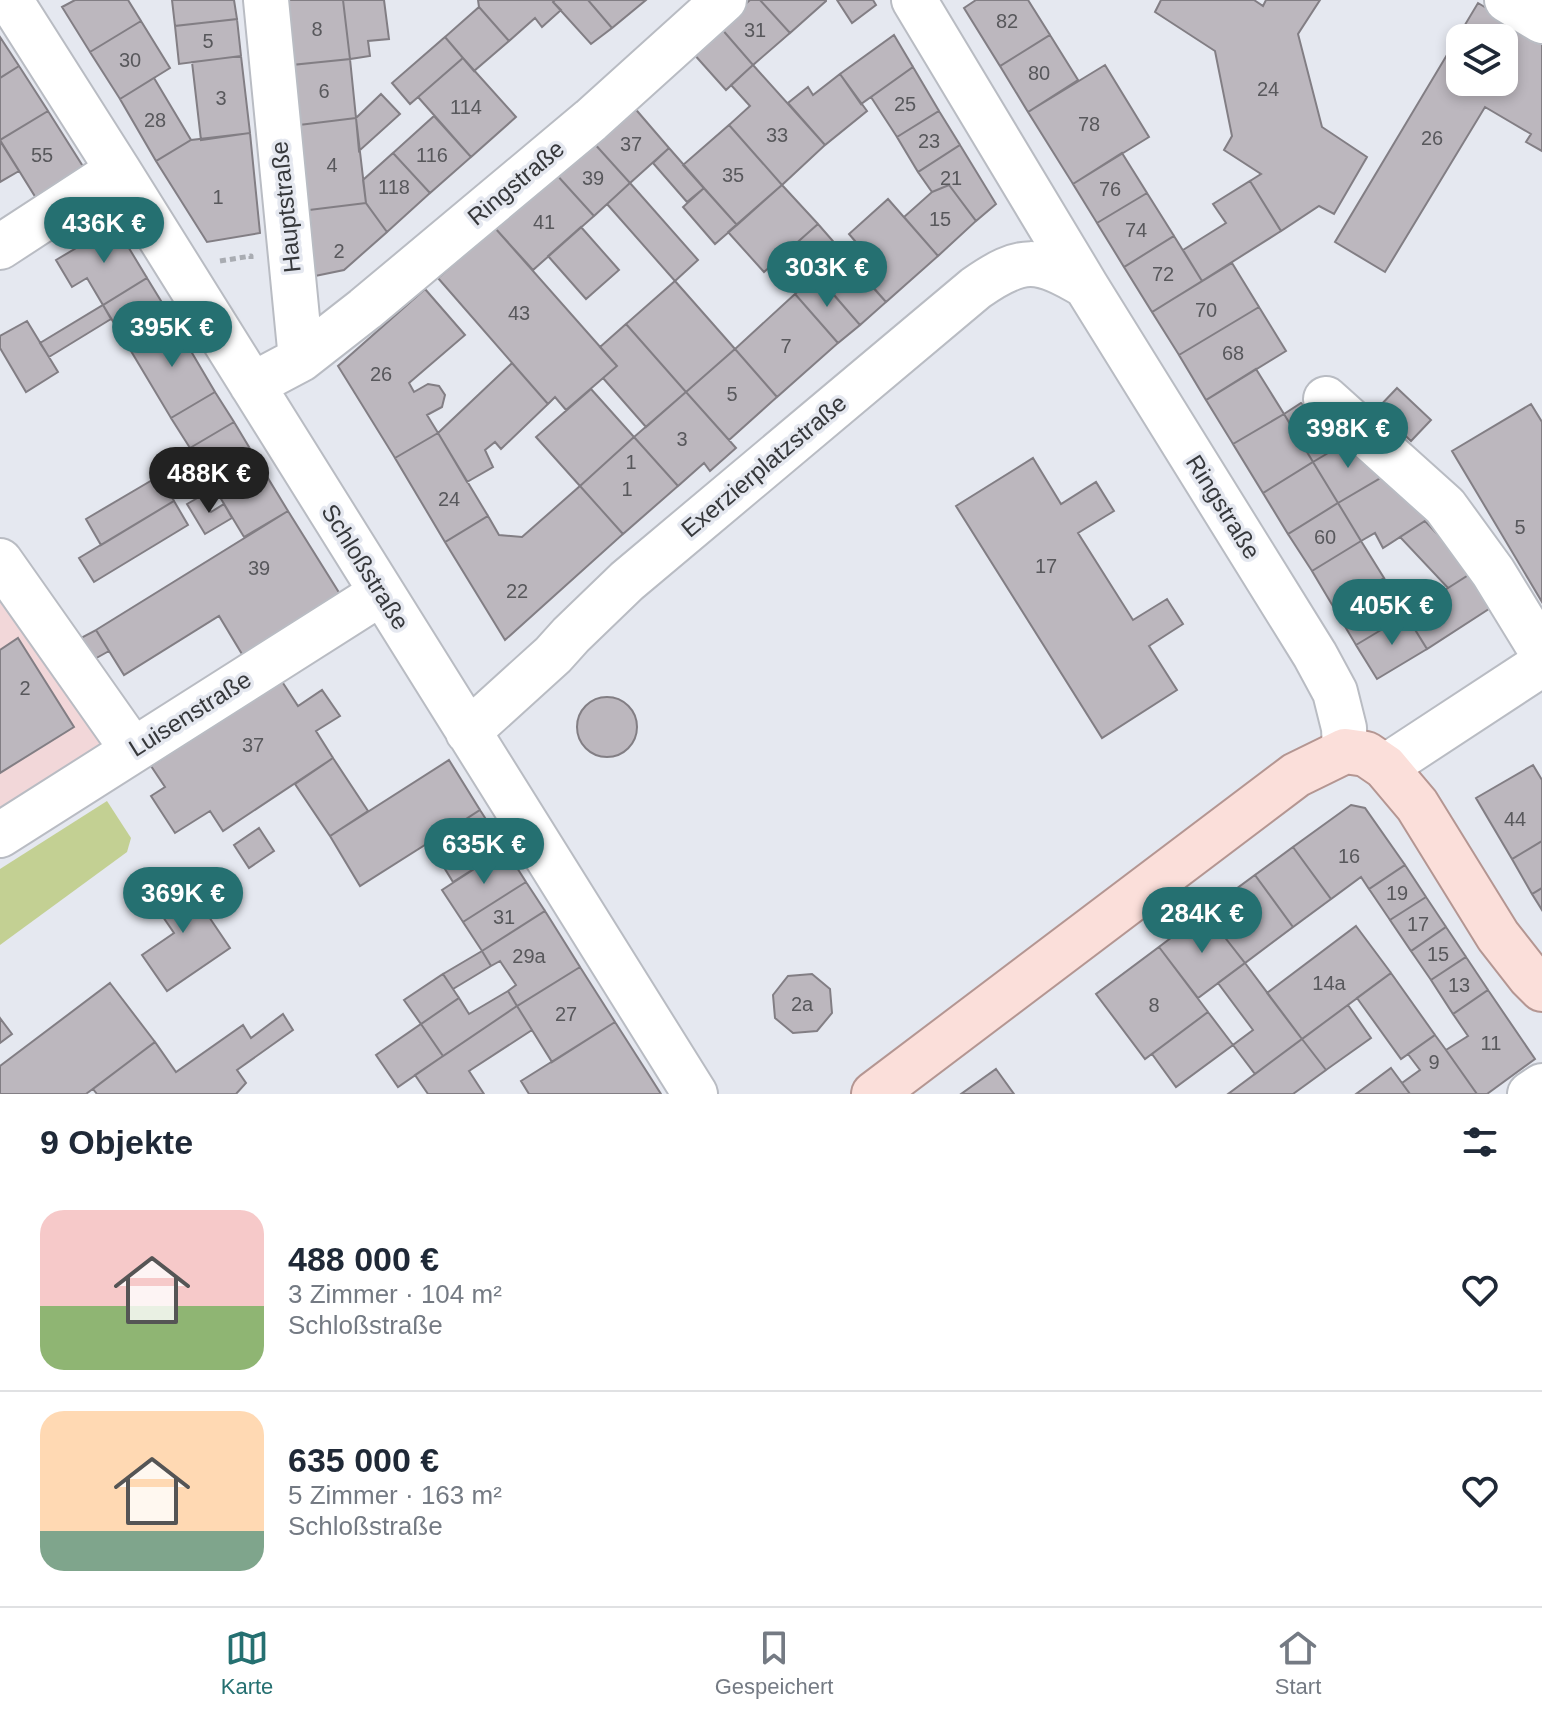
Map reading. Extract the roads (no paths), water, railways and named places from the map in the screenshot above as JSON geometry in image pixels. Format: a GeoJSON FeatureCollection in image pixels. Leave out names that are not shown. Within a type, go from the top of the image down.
{"type":"FeatureCollection","features":[{"type":"Feature","properties":{"kind":"main road"},"geometry":{"type":"LineString","coordinates":[[874,1094],[1296,775],[1345,751],[1366,754],[1385,767],[1417,805],[1498,936],[1542,989]]}},
{"type":"Feature","properties":{"kind":"street","name":"Schloßstraße"},"geometry":{"type":"LineString","coordinates":[[10,0],[695,1094]]}},
{"type":"Feature","properties":{"kind":"street","name":"Hauptstraße"},"geometry":{"type":"LineString","coordinates":[[266,0],[301,359]]}},
{"type":"Feature","properties":{"kind":"street","name":"Ringstraße"},"geometry":{"type":"LineString","coordinates":[[301,359],[591,120],[724,0]]}},
{"type":"Feature","properties":{"kind":"street","name":"Ringstraße"},"geometry":{"type":"LineString","coordinates":[[914,0],[1335,692],[1344,728],[1345,751]]}},
{"type":"Feature","properties":{"kind":"street"},"geometry":{"type":"LineString","coordinates":[[1507,0],[1542,21]]}},
{"type":"Feature","properties":{"kind":"street"},"geometry":{"type":"LineString","coordinates":[[0,247],[118,170]]}},
{"type":"Feature","properties":{"kind":"street","name":"Exerzierplatzstraße"},"geometry":{"type":"LineString","coordinates":[[468,732],[553,655],[627,581],[976,288],[999,272],[1020,264],[1041,265],[1061,271],[1086,286]]}},
{"type":"Feature","properties":{"kind":"street"},"geometry":{"type":"LineString","coordinates":[[252,385],[301,359]]}},
{"type":"Feature","properties":{"kind":"street"},"geometry":{"type":"LineString","coordinates":[[1326,399],[1445,506],[1493,572],[1542,652]]}},
{"type":"Feature","properties":{"kind":"street"},"geometry":{"type":"LineString","coordinates":[[0,561],[133,750]]}},
{"type":"Feature","properties":{"kind":"street","name":"Luisenstraße"},"geometry":{"type":"LineString","coordinates":[[0,835],[381,593]]}},
{"type":"Feature","properties":{"kind":"street"},"geometry":{"type":"LineString","coordinates":[[1385,767],[1542,664]]}},
{"type":"Feature","properties":{"kind":"street"},"geometry":{"type":"LineString","coordinates":[[1530,1094],[1542,1086]]}}]}
